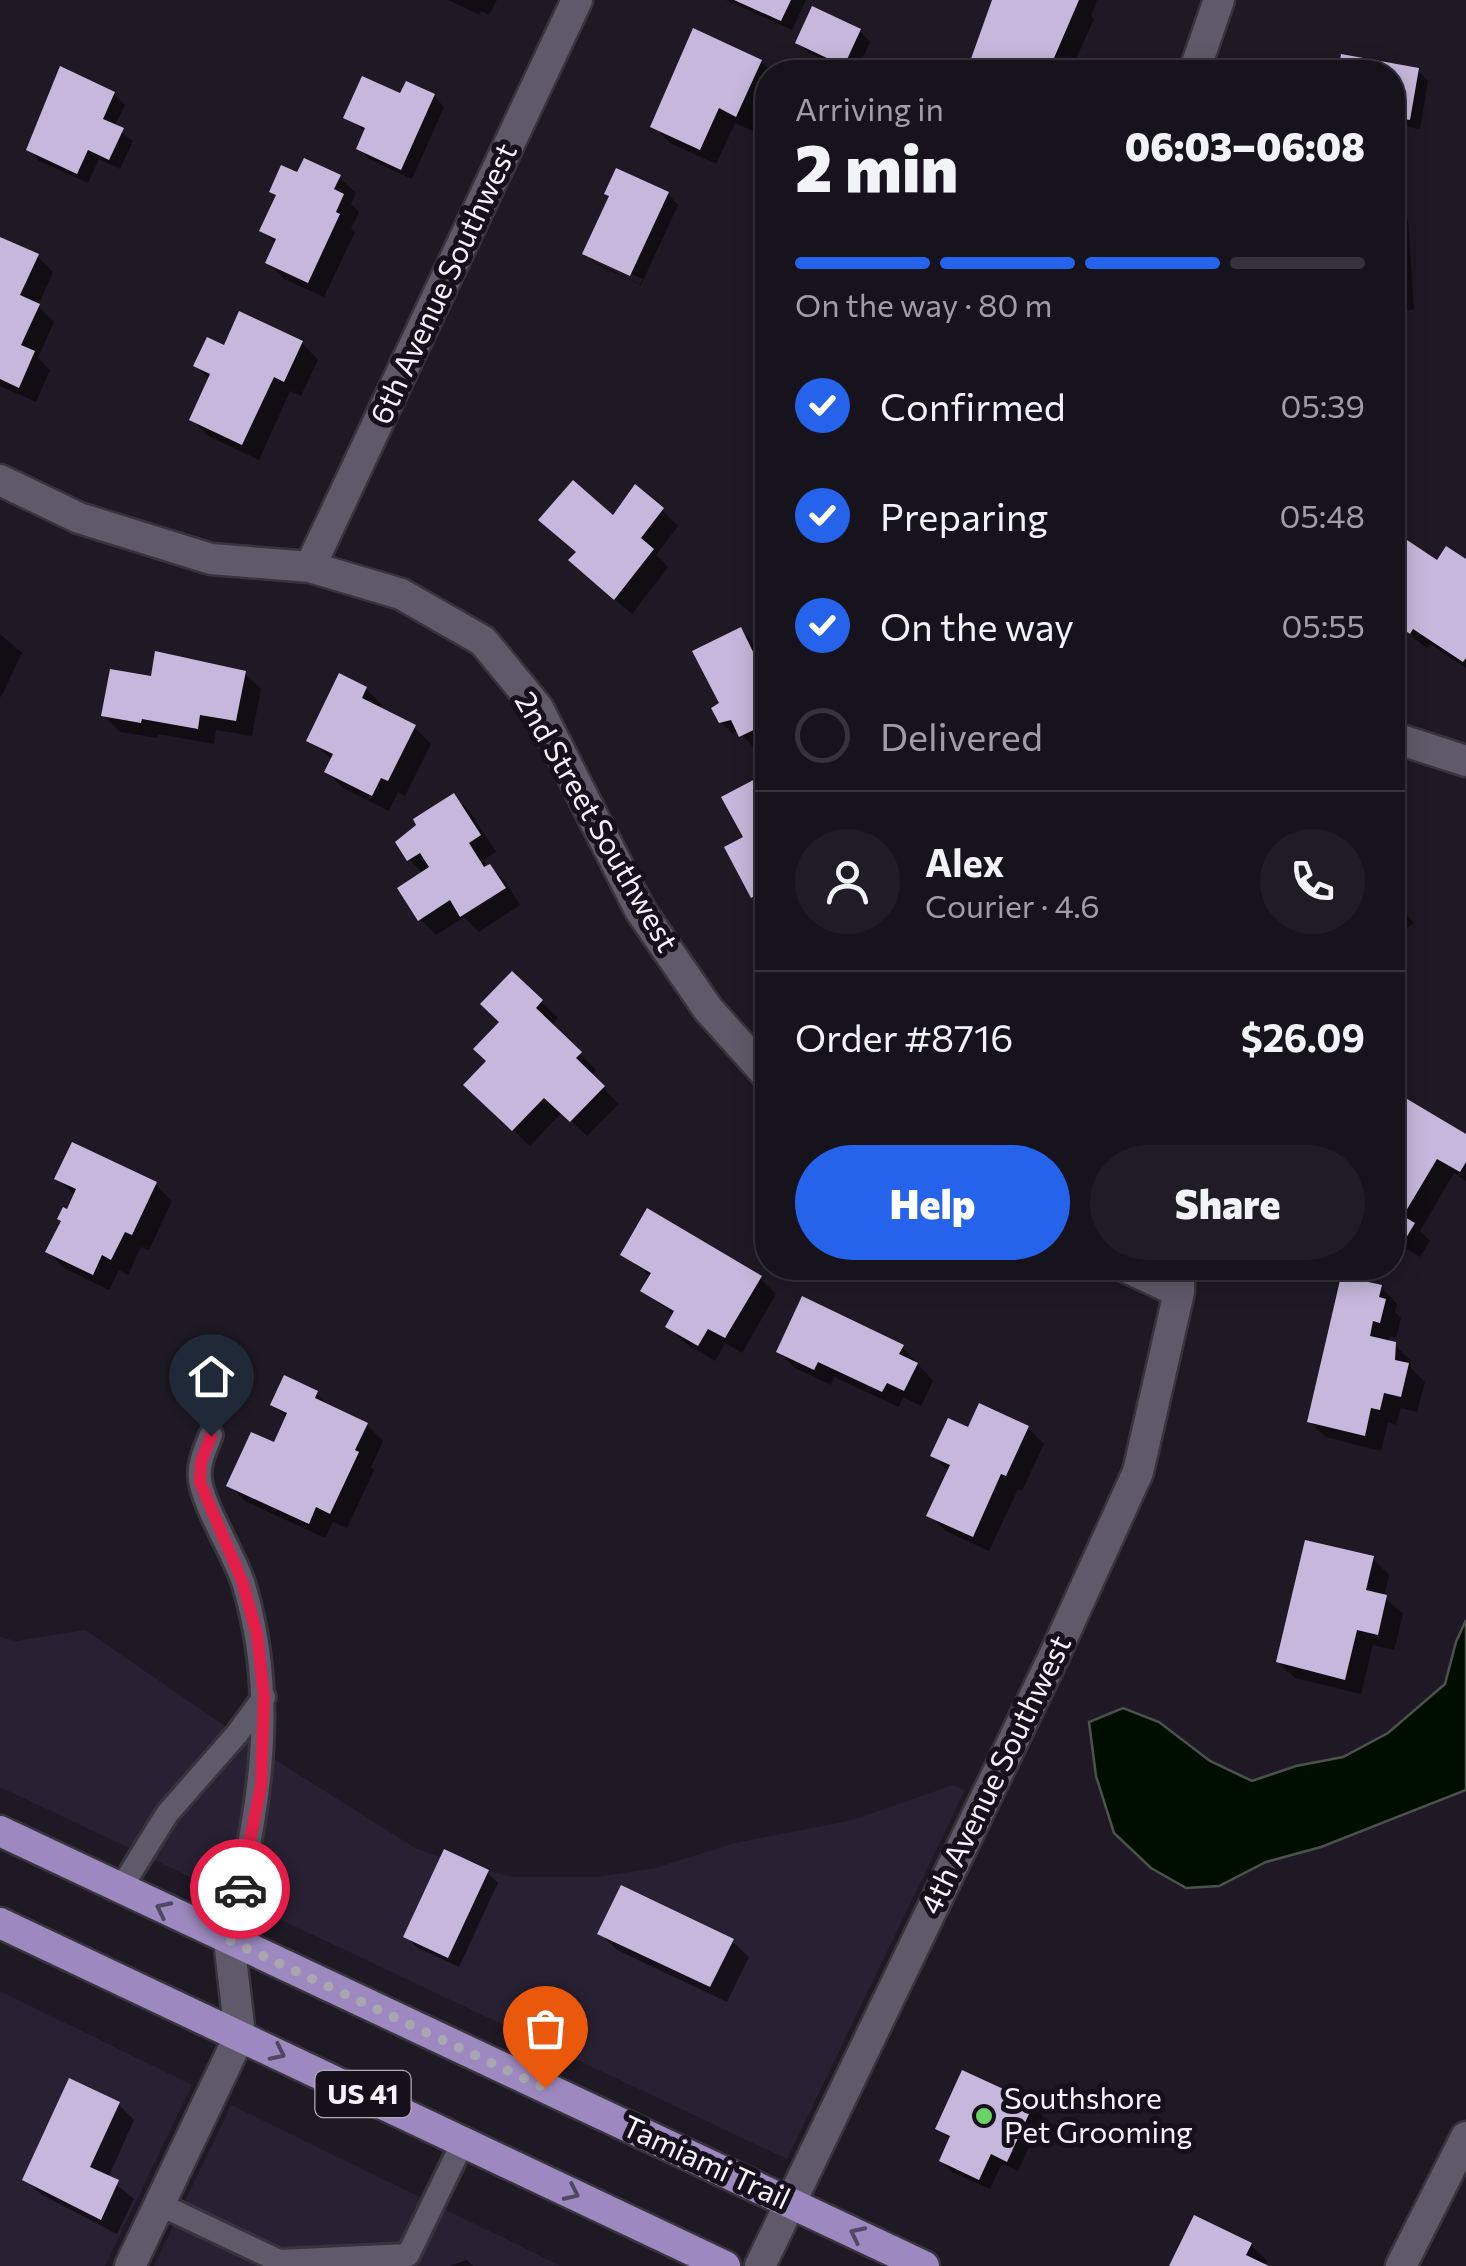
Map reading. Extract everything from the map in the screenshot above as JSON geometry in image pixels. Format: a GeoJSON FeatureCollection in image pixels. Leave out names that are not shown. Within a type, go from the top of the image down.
{"type":"FeatureCollection","features":[{"type":"Feature","properties":{"kind":"main road","name":"Tamiami Trail"},"geometry":{"type":"LineString","coordinates":[[0,1831],[924,2266]]}},
{"type":"Feature","properties":{"kind":"main road","name":"US 41"},"geometry":{"type":"LineString","coordinates":[[0,1923],[725,2266]]}},
{"type":"Feature","properties":{"kind":"street","name":"6th Avenue Southwest"},"geometry":{"type":"LineString","coordinates":[[310,567],[577,0]]}},
{"type":"Feature","properties":{"kind":"street"},"geometry":{"type":"LineString","coordinates":[[1198,60],[1219,0]]}},
{"type":"Feature","properties":{"kind":"street","name":"2nd Street Southwest"},"geometry":{"type":"LineString","coordinates":[[0,480],[79,518],[211,560],[310,567],[400,594],[484,641],[538,708],[640,910],[708,1009],[755,1061]]}},
{"type":"Feature","properties":{"kind":"street"},"geometry":{"type":"LineString","coordinates":[[1405,742],[1466,761]]}},
{"type":"Feature","properties":{"kind":"street","name":"4th Avenue Southwest"},"geometry":{"type":"LineString","coordinates":[[760,2266],[1138,1472],[1179,1280]]}},
{"type":"Feature","properties":{"kind":"street"},"geometry":{"type":"LineString","coordinates":[[130,2266],[240,2035],[229,1940]]}},
{"type":"Feature","properties":{"kind":"street"},"geometry":{"type":"LineString","coordinates":[[1401,2266],[1466,2136]]}},
{"type":"Feature","properties":{"kind":"lane"},"geometry":{"type":"LineString","coordinates":[[211,1436],[201,1462],[200,1482],[242,1581],[257,1634],[264,1697],[261,1786],[229,1940]]}},
{"type":"Feature","properties":{"kind":"lane"},"geometry":{"type":"LineString","coordinates":[[121,1888],[167,1814],[238,1734],[264,1697]]}},
{"type":"Feature","properties":{"kind":"lane"},"geometry":{"type":"LineString","coordinates":[[160,2204],[278,2264],[408,2256],[463,2142]]}},
{"type":"Feature","properties":{"kind":"shaded area"},"geometry":{"type":"Polygon","coordinates":[[[1466,1620],[1466,1790],[1321,1847],[1266,1862],[1219,1886],[1186,1888],[1151,1868],[1114,1833],[1096,1776],[1089,1722],[1123,1708],[1159,1722],[1210,1761],[1252,1781],[1296,1766],[1343,1757],[1388,1733],[1445,1684],[1466,1620]]]}},
{"type":"Feature","properties":{"kind":"shaded area"},"geometry":{"type":"Polygon","coordinates":[[[85,1630],[266,1754],[415,1848],[458,1864],[513,1877],[598,1877],[655,1868],[735,1843],[853,1820],[953,1785],[965,1790],[787,2159],[0,1787],[0,1637],[16,1641],[85,1630]]]}},
{"type":"Feature","properties":{"kind":"shaded area"},"geometry":{"type":"Polygon","coordinates":[[[0,1991],[192,2085],[105,2266],[0,2266],[0,1991]]]}},
{"type":"Feature","properties":{"kind":"shaded area"},"geometry":{"type":"Polygon","coordinates":[[[231,2105],[561,2266],[154,2266],[231,2105]]]}},
{"type":"Feature","properties":{"kind":"building"},"geometry":{"type":"Polygon","coordinates":[[[734,0],[791,0],[781,21],[734,0]]]}},
{"type":"Feature","properties":{"kind":"building"},"geometry":{"type":"Polygon","coordinates":[[[992,0],[1079,0],[1053,60],[971,60],[992,0]]]}},
{"type":"Feature","properties":{"kind":"building"},"geometry":{"type":"Polygon","coordinates":[[[812,6],[861,29],[847,60],[831,60],[795,43],[812,6]]]}},
{"type":"Feature","properties":{"kind":"building"},"geometry":{"type":"Polygon","coordinates":[[[693,28],[762,60],[755,60],[755,75],[736,117],[719,108],[700,150],[650,127],[693,28]]]}},
{"type":"Feature","properties":{"kind":"building"},"geometry":{"type":"Polygon","coordinates":[[[1341,54],[1374,60],[1340,60],[1341,54]]]}},
{"type":"Feature","properties":{"kind":"building"},"geometry":{"type":"Polygon","coordinates":[[[1405,65],[1419,68],[1410,120],[1405,119],[1405,65]]]}},
{"type":"Feature","properties":{"kind":"building"},"geometry":{"type":"Polygon","coordinates":[[[60,66],[115,92],[103,119],[124,128],[109,160],[88,150],[77,174],[26,150],[60,66]]]}},
{"type":"Feature","properties":{"kind":"building"},"geometry":{"type":"Polygon","coordinates":[[[362,76],[400,93],[406,81],[435,94],[401,170],[356,149],[365,128],[343,118],[362,76]]]}},
{"type":"Feature","properties":{"kind":"building"},"geometry":{"type":"Polygon","coordinates":[[[304,158],[341,175],[334,189],[344,194],[336,212],[340,214],[308,283],[265,263],[276,239],[259,231],[276,195],[269,192],[281,165],[297,172],[304,158]]]}},
{"type":"Feature","properties":{"kind":"building"},"geometry":{"type":"Polygon","coordinates":[[[616,168],[669,192],[630,276],[582,254],[609,196],[604,194],[616,168]]]}},
{"type":"Feature","properties":{"kind":"building"},"geometry":{"type":"Polygon","coordinates":[[[0,237],[39,254],[20,295],[40,304],[21,345],[35,351],[19,388],[0,379],[0,237]]]}},
{"type":"Feature","properties":{"kind":"building"},"geometry":{"type":"Polygon","coordinates":[[[239,311],[303,341],[284,382],[274,377],[242,445],[189,420],[210,374],[193,366],[207,337],[224,345],[239,311]]]}},
{"type":"Feature","properties":{"kind":"building"},"geometry":{"type":"Polygon","coordinates":[[[573,480],[613,515],[635,484],[664,508],[641,538],[654,549],[614,600],[568,560],[576,552],[538,520],[573,480]]]}},
{"type":"Feature","properties":{"kind":"building"},"geometry":{"type":"Polygon","coordinates":[[[1405,539],[1437,560],[1446,546],[1466,559],[1466,658],[1463,662],[1413,629],[1410,634],[1405,630],[1405,539]]]}},
{"type":"Feature","properties":{"kind":"building"},"geometry":{"type":"Polygon","coordinates":[[[741,627],[755,656],[755,729],[739,737],[731,720],[719,723],[711,708],[719,703],[692,651],[741,627]]]}},
{"type":"Feature","properties":{"kind":"building"},"geometry":{"type":"Polygon","coordinates":[[[155,651],[246,671],[236,721],[200,715],[198,729],[101,716],[110,669],[151,676],[155,651]]]}},
{"type":"Feature","properties":{"kind":"building"},"geometry":{"type":"Polygon","coordinates":[[[339,673],[367,687],[362,698],[416,725],[388,781],[381,778],[372,796],[324,772],[333,754],[306,741],[339,673]]]}},
{"type":"Feature","properties":{"kind":"building"},"geometry":{"type":"Polygon","coordinates":[[[755,779],[755,896],[751,898],[724,847],[743,837],[721,797],[755,779]]]}},
{"type":"Feature","properties":{"kind":"building"},"geometry":{"type":"Polygon","coordinates":[[[454,793],[481,835],[469,843],[484,867],[490,864],[506,888],[460,917],[450,900],[418,921],[397,888],[429,867],[420,853],[407,861],[395,842],[416,825],[413,819],[454,793]]]}},
{"type":"Feature","properties":{"kind":"building"},"geometry":{"type":"Polygon","coordinates":[[[512,971],[543,1000],[536,1008],[582,1052],[576,1058],[605,1086],[570,1122],[544,1098],[512,1131],[463,1085],[486,1061],[473,1049],[499,1022],[480,1004],[512,971]]]}},
{"type":"Feature","properties":{"kind":"building"},"geometry":{"type":"Polygon","coordinates":[[[1405,1098],[1466,1134],[1466,1162],[1460,1172],[1437,1159],[1405,1213],[1405,1098]]]}},
{"type":"Feature","properties":{"kind":"building"},"geometry":{"type":"Polygon","coordinates":[[[72,1142],[157,1182],[132,1235],[125,1232],[111,1260],[102,1255],[93,1275],[45,1252],[61,1221],[57,1219],[63,1207],[67,1209],[76,1189],[54,1179],[72,1142]]]}},
{"type":"Feature","properties":{"kind":"building"},"geometry":{"type":"Polygon","coordinates":[[[647,1208],[755,1272],[755,1280],[760,1280],[725,1338],[708,1329],[698,1346],[665,1327],[674,1311],[640,1291],[651,1273],[620,1255],[647,1208]]]}},
{"type":"Feature","properties":{"kind":"building"},"geometry":{"type":"Polygon","coordinates":[[[1405,1217],[1415,1223],[1405,1240],[1405,1217]]]}},
{"type":"Feature","properties":{"kind":"building"},"geometry":{"type":"Polygon","coordinates":[[[1340,1280],[1382,1285],[1379,1297],[1386,1299],[1380,1323],[1373,1321],[1370,1336],[1396,1342],[1395,1360],[1409,1363],[1401,1397],[1384,1393],[1380,1410],[1371,1408],[1365,1436],[1307,1422],[1340,1280]]]}},
{"type":"Feature","properties":{"kind":"building"},"geometry":{"type":"Polygon","coordinates":[[[802,1296],[904,1345],[899,1354],[918,1363],[904,1391],[887,1383],[882,1392],[818,1362],[814,1370],[776,1352],[802,1296]]]}},
{"type":"Feature","properties":{"kind":"building"},"geometry":{"type":"Polygon","coordinates":[[[284,1375],[318,1391],[315,1398],[368,1423],[330,1514],[316,1507],[309,1524],[226,1486],[251,1432],[274,1442],[287,1413],[270,1405],[284,1375]]]}},
{"type":"Feature","properties":{"kind":"building"},"geometry":{"type":"Polygon","coordinates":[[[979,1403],[1029,1426],[1006,1476],[1001,1474],[973,1537],[926,1516],[950,1465],[930,1456],[948,1418],[968,1427],[979,1403]]]}},
{"type":"Feature","properties":{"kind":"building"},"geometry":{"type":"Polygon","coordinates":[[[1305,1540],[1374,1556],[1366,1590],[1387,1595],[1378,1635],[1357,1630],[1345,1680],[1276,1662],[1305,1540]]]}},
{"type":"Feature","properties":{"kind":"building"},"geometry":{"type":"Polygon","coordinates":[[[444,1849],[489,1870],[448,1958],[403,1937],[444,1849]]]}},
{"type":"Feature","properties":{"kind":"building"},"geometry":{"type":"Polygon","coordinates":[[[621,1885],[734,1939],[710,1987],[597,1934],[621,1885]]]}},
{"type":"Feature","properties":{"kind":"building","name":"Southshore Pet Grooming"},"geometry":{"type":"Polygon","coordinates":[[[962,2070],[1034,2103],[1007,2162],[991,2154],[979,2180],[939,2161],[950,2136],[935,2129],[962,2070]]]}},
{"type":"Feature","properties":{"kind":"building"},"geometry":{"type":"Polygon","coordinates":[[[69,2078],[120,2102],[90,2167],[119,2180],[101,2220],[22,2180],[69,2078]]]}},
{"type":"Feature","properties":{"kind":"building"},"geometry":{"type":"Polygon","coordinates":[[[1194,2215],[1252,2243],[1246,2255],[1269,2266],[1169,2266],[1194,2215]]]}},
{"type":"Feature","properties":{"kind":"way so far"},"geometry":{"type":"LineString","coordinates":[[240,1889],[229,1940],[545,2088]]}},
{"type":"Feature","properties":{"kind":"place","name":"Southshore Pet Grooming"},"geometry":{"type":"Point","coordinates":[984,2116]}},
{"type":"Feature","properties":{"kind":"route"},"geometry":{"type":"LineString","coordinates":[[211,1436],[201,1462],[200,1482],[242,1581],[257,1634],[264,1697],[261,1786],[240,1889]]}}]}
